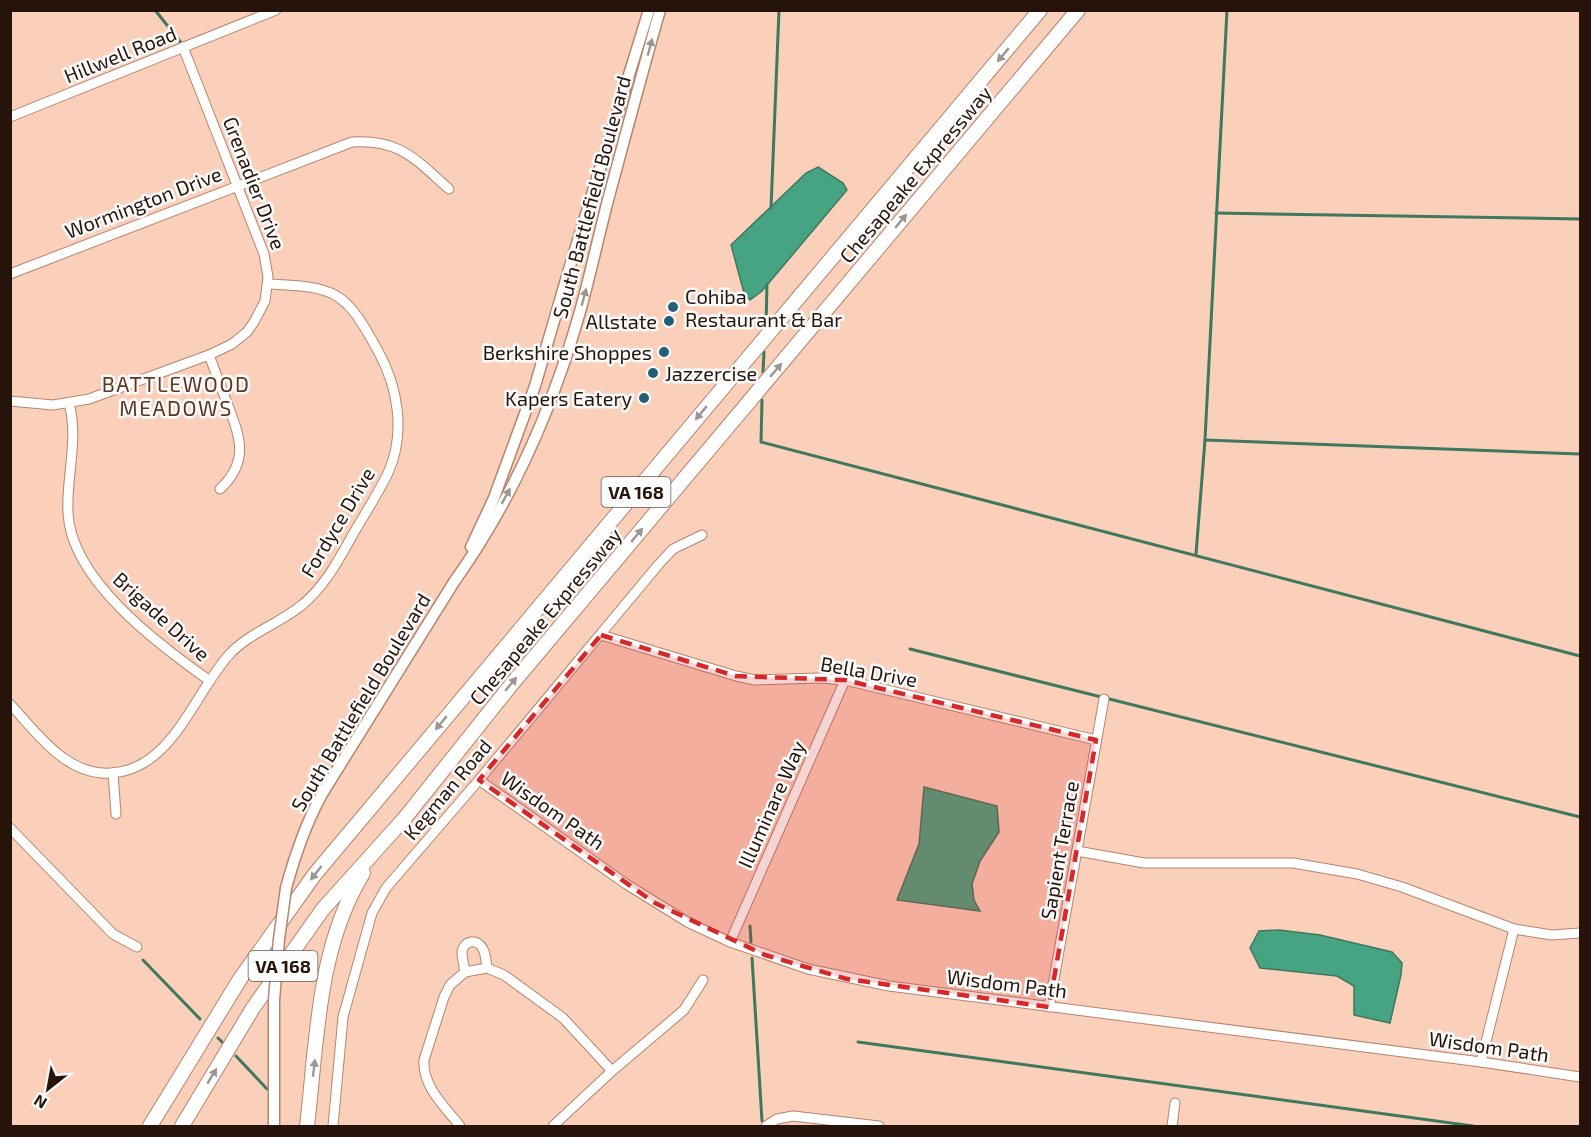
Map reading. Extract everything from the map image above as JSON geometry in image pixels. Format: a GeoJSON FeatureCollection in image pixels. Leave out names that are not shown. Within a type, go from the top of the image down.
{"type":"FeatureCollection","features":[{"type":"Feature","properties":{"kind":"highway","name":"Chesapeake Expressway"},"geometry":{"type":"LineString","coordinates":[[150,1126],[240,979],[315,874],[1040,10]]}},
{"type":"Feature","properties":{"kind":"highway","name":"Chesapeake Expressway"},"geometry":{"type":"LineString","coordinates":[[182,1126],[253,1008],[322,909],[404,819],[518,676],[1078,10]]}},
{"type":"Feature","properties":{"kind":"highway"},"geometry":{"type":"LineString","coordinates":[[308,1126],[322,995],[332,946],[356,883],[404,819]]}},
{"type":"Feature","properties":{"kind":"main road","name":"South Battlefield Boulevard"},"geometry":{"type":"LineString","coordinates":[[454,582],[494,498],[535,386],[649,10]]}},
{"type":"Feature","properties":{"kind":"main road","name":"South Battlefield Boulevard"},"geometry":{"type":"LineString","coordinates":[[274,1126],[274,1000],[286,888],[296,850],[322,794],[473,555],[516,479],[539,428],[579,315],[660,10]]}},
{"type":"Feature","properties":{"kind":"street","name":"Hillwell Road"},"geometry":{"type":"LineString","coordinates":[[10,117],[276,10]]}},
{"type":"Feature","properties":{"kind":"street","name":"Grenadier Drive"},"geometry":{"type":"LineString","coordinates":[[10,401],[39,405],[89,399],[209,355],[232,344],[247,332],[261,312],[268,284],[268,268],[264,254],[183,48]]}},
{"type":"Feature","properties":{"kind":"street","name":"Wormington Drive"},"geometry":{"type":"LineString","coordinates":[[10,274],[343,144],[366,141],[382,142],[402,149],[449,189]]}},
{"type":"Feature","properties":{"kind":"street","name":"Fordyce Drive"},"geometry":{"type":"LineString","coordinates":[[10,704],[62,758],[83,769],[113,773],[139,766],[160,752],[234,650],[248,638],[302,605],[325,581],[388,471],[396,446],[397,411],[391,379],[360,317],[342,299],[325,290],[308,286],[268,284]]}},
{"type":"Feature","properties":{"kind":"street"},"geometry":{"type":"LineString","coordinates":[[209,355],[240,440],[236,467],[220,489]]}},
{"type":"Feature","properties":{"kind":"street","name":"Brigade Drive"},"geometry":{"type":"LineString","coordinates":[[69,403],[74,427],[68,513],[73,541],[82,561],[98,584],[136,622],[170,652],[210,681]]}},
{"type":"Feature","properties":{"kind":"street","name":"Kegman Road"},"geometry":{"type":"LineString","coordinates":[[333,1126],[343,1017],[372,913],[386,888],[673,549],[702,535]]}},
{"type":"Feature","properties":{"kind":"street","name":"Bella Drive"},"geometry":{"type":"LineString","coordinates":[[601,635],[736,676],[755,680],[819,678],[845,680],[1096,740]]}},
{"type":"Feature","properties":{"kind":"street","name":"Illuminare Way"},"geometry":{"type":"LineString","coordinates":[[730,942],[845,680]]}},
{"type":"Feature","properties":{"kind":"street","name":"Sapient Terrace"},"geometry":{"type":"LineString","coordinates":[[1049,1007],[1104,699]]}},
{"type":"Feature","properties":{"kind":"street"},"geometry":{"type":"LineString","coordinates":[[113,773],[116,814]]}},
{"type":"Feature","properties":{"kind":"street","name":"Wisdom Path"},"geometry":{"type":"LineString","coordinates":[[479,780],[656,903],[689,923],[730,942],[808,969],[847,979],[1581,1077]]}},
{"type":"Feature","properties":{"kind":"street"},"geometry":{"type":"LineString","coordinates":[[10,828],[113,934],[137,947]]}},
{"type":"Feature","properties":{"kind":"street"},"geometry":{"type":"LineString","coordinates":[[1077,851],[1144,863],[1293,864],[1357,874],[1402,887],[1514,929],[1552,935],[1581,933]]}},
{"type":"Feature","properties":{"kind":"street"},"geometry":{"type":"LineString","coordinates":[[1481,1062],[1514,929]]}},
{"type":"Feature","properties":{"kind":"street"},"geometry":{"type":"LineString","coordinates":[[465,972],[462,952],[467,943],[472,941],[484,950],[487,968]]}},
{"type":"Feature","properties":{"kind":"street"},"geometry":{"type":"LineString","coordinates":[[460,1126],[429,1086],[423,1066],[447,991],[454,980],[465,972],[487,968],[504,975],[562,1018],[612,1071]]}},
{"type":"Feature","properties":{"kind":"street"},"geometry":{"type":"LineString","coordinates":[[553,1126],[612,1071],[684,1010],[703,980]]}},
{"type":"Feature","properties":{"kind":"street"},"geometry":{"type":"LineString","coordinates":[[1172,1126],[1175,1104]]}},
{"type":"Feature","properties":{"kind":"street"},"geometry":{"type":"LineString","coordinates":[[766,1126],[777,1119],[793,1116],[879,1126]]}},
{"type":"Feature","properties":{"kind":"highlighted area"},"geometry":{"type":"Polygon","coordinates":[[[601,635],[736,676],[845,680],[1096,740],[1049,1007],[847,979],[765,955],[655,903],[479,780],[601,635]]]}},
{"type":"Feature","properties":{"kind":"shaded area"},"geometry":{"type":"Polygon","coordinates":[[[818,167],[843,183],[847,190],[762,291],[750,300],[744,293],[731,245],[806,173],[818,167]]]}},
{"type":"Feature","properties":{"kind":"shaded area"},"geometry":{"type":"Polygon","coordinates":[[[924,787],[997,806],[999,832],[980,861],[972,884],[974,900],[980,911],[897,900],[919,844],[924,787]]]}},
{"type":"Feature","properties":{"kind":"shaded area"},"geometry":{"type":"Polygon","coordinates":[[[1279,930],[1320,935],[1392,952],[1402,963],[1390,1023],[1354,1015],[1354,986],[1337,976],[1260,968],[1250,948],[1259,931],[1279,930]]]}},
{"type":"Feature","properties":{"kind":"waterway"},"geometry":{"type":"LineString","coordinates":[[155,10],[182,44]]}},
{"type":"Feature","properties":{"kind":"waterway"},"geometry":{"type":"LineString","coordinates":[[771,208],[779,10]]}},
{"type":"Feature","properties":{"kind":"waterway"},"geometry":{"type":"LineString","coordinates":[[1196,554],[1205,440],[1227,10]]}},
{"type":"Feature","properties":{"kind":"waterway"},"geometry":{"type":"LineString","coordinates":[[1216,213],[1580,219]]}},
{"type":"Feature","properties":{"kind":"waterway"},"geometry":{"type":"LineString","coordinates":[[766,324],[767,284]]}},
{"type":"Feature","properties":{"kind":"waterway"},"geometry":{"type":"LineString","coordinates":[[763,372],[764,352]]}},
{"type":"Feature","properties":{"kind":"waterway"},"geometry":{"type":"LineString","coordinates":[[762,400],[761,442],[1580,656]]}},
{"type":"Feature","properties":{"kind":"waterway"},"geometry":{"type":"LineString","coordinates":[[1205,440],[1580,454]]}},
{"type":"Feature","properties":{"kind":"waterway"},"geometry":{"type":"LineString","coordinates":[[910,649],[1580,817]]}},
{"type":"Feature","properties":{"kind":"waterway"},"geometry":{"type":"LineString","coordinates":[[750,926],[751,942]]}},
{"type":"Feature","properties":{"kind":"waterway"},"geometry":{"type":"LineString","coordinates":[[752,958],[762,1121]]}},
{"type":"Feature","properties":{"kind":"waterway"},"geometry":{"type":"LineString","coordinates":[[143,960],[200,1019]]}},
{"type":"Feature","properties":{"kind":"waterway"},"geometry":{"type":"LineString","coordinates":[[218,1038],[222,1042]]}},
{"type":"Feature","properties":{"kind":"waterway"},"geometry":{"type":"LineString","coordinates":[[858,1042],[1473,1126]]}},
{"type":"Feature","properties":{"kind":"waterway"},"geometry":{"type":"LineString","coordinates":[[236,1056],[267,1089]]}},
{"type":"Feature","properties":{"kind":"place","name":"Cohiba Restaurant & Bar"},"geometry":{"type":"Point","coordinates":[673,307]}},
{"type":"Feature","properties":{"kind":"place","name":"Allstate"},"geometry":{"type":"Point","coordinates":[669,321]}},
{"type":"Feature","properties":{"kind":"place","name":"Berkshire Shoppes"},"geometry":{"type":"Point","coordinates":[664,352]}},
{"type":"Feature","properties":{"kind":"place","name":"Jazzercise"},"geometry":{"type":"Point","coordinates":[653,373]}},
{"type":"Feature","properties":{"kind":"place","name":"Kapers Eatery"},"geometry":{"type":"Point","coordinates":[644,398]}},
{"type":"Feature","properties":{"kind":"district","name":"BATTLEWOOD MEADOWS"},"geometry":{"type":"Point","coordinates":[176,395]}}]}
